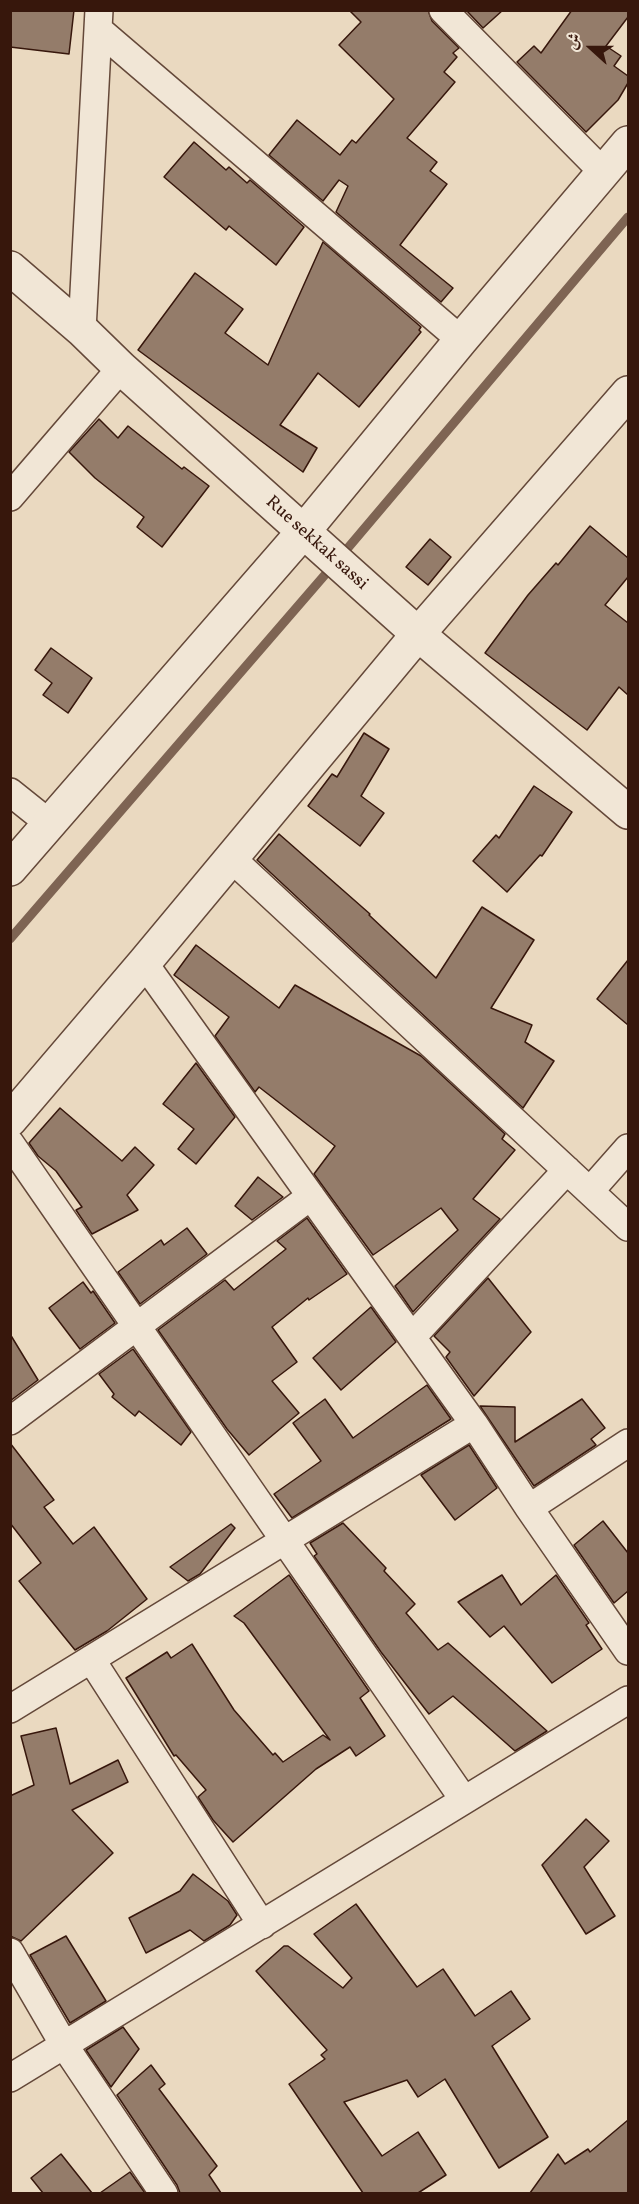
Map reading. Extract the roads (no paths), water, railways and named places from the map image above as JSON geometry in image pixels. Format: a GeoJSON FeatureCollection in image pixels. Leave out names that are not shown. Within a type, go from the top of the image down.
{"type":"FeatureCollection","features":[{"type":"Feature","properties":{"kind":"street"},"geometry":{"type":"LineString","coordinates":[[442,10],[603,172]]}},
{"type":"Feature","properties":{"kind":"street"},"geometry":{"type":"LineString","coordinates":[[99,20],[461,340]]}},
{"type":"Feature","properties":{"kind":"street"},"geometry":{"type":"LineString","coordinates":[[82,330],[99,20]]}},
{"type":"Feature","properties":{"kind":"street"},"geometry":{"type":"LineString","coordinates":[[10,869],[303,532],[461,340],[628,143]]}},
{"type":"Feature","properties":{"kind":"street","name":"Rue sekkak sassi"},"geometry":{"type":"LineString","coordinates":[[10,268],[82,330],[121,368],[417,634],[628,812]]}},
{"type":"Feature","properties":{"kind":"street"},"geometry":{"type":"LineString","coordinates":[[10,496],[121,368]]}},
{"type":"Feature","properties":{"kind":"street"},"geometry":{"type":"LineString","coordinates":[[10,1120],[144,963],[417,634],[628,393]]}},
{"type":"Feature","properties":{"kind":"street"},"geometry":{"type":"LineString","coordinates":[[10,792],[50,824]]}},
{"type":"Feature","properties":{"kind":"street"},"geometry":{"type":"LineString","coordinates":[[231,858],[628,1227]]}},
{"type":"Feature","properties":{"kind":"street"},"geometry":{"type":"LineString","coordinates":[[144,963],[474,1424],[628,1651]]}},
{"type":"Feature","properties":{"kind":"street"},"geometry":{"type":"LineString","coordinates":[[10,1143],[464,1800]]}},
{"type":"Feature","properties":{"kind":"street"},"geometry":{"type":"LineString","coordinates":[[590,1191],[628,1148]]}},
{"type":"Feature","properties":{"kind":"street"},"geometry":{"type":"LineString","coordinates":[[412,1337],[567,1170]]}},
{"type":"Feature","properties":{"kind":"street"},"geometry":{"type":"LineString","coordinates":[[10,1422],[311,1196]]}},
{"type":"Feature","properties":{"kind":"street"},"geometry":{"type":"LineString","coordinates":[[10,1709],[474,1424]]}},
{"type":"Feature","properties":{"kind":"street"},"geometry":{"type":"LineString","coordinates":[[529,1508],[628,1443]]}},
{"type":"Feature","properties":{"kind":"street"},"geometry":{"type":"LineString","coordinates":[[91,1659],[262,1925]]}},
{"type":"Feature","properties":{"kind":"street"},"geometry":{"type":"LineString","coordinates":[[10,2078],[628,1700]]}},
{"type":"Feature","properties":{"kind":"street"},"geometry":{"type":"LineString","coordinates":[[10,1952],[64,2045],[164,2193]]}},
{"type":"Feature","properties":{"kind":"waterway"},"geometry":{"type":"LineString","coordinates":[[10,939],[336,562],[628,217]]}}]}
